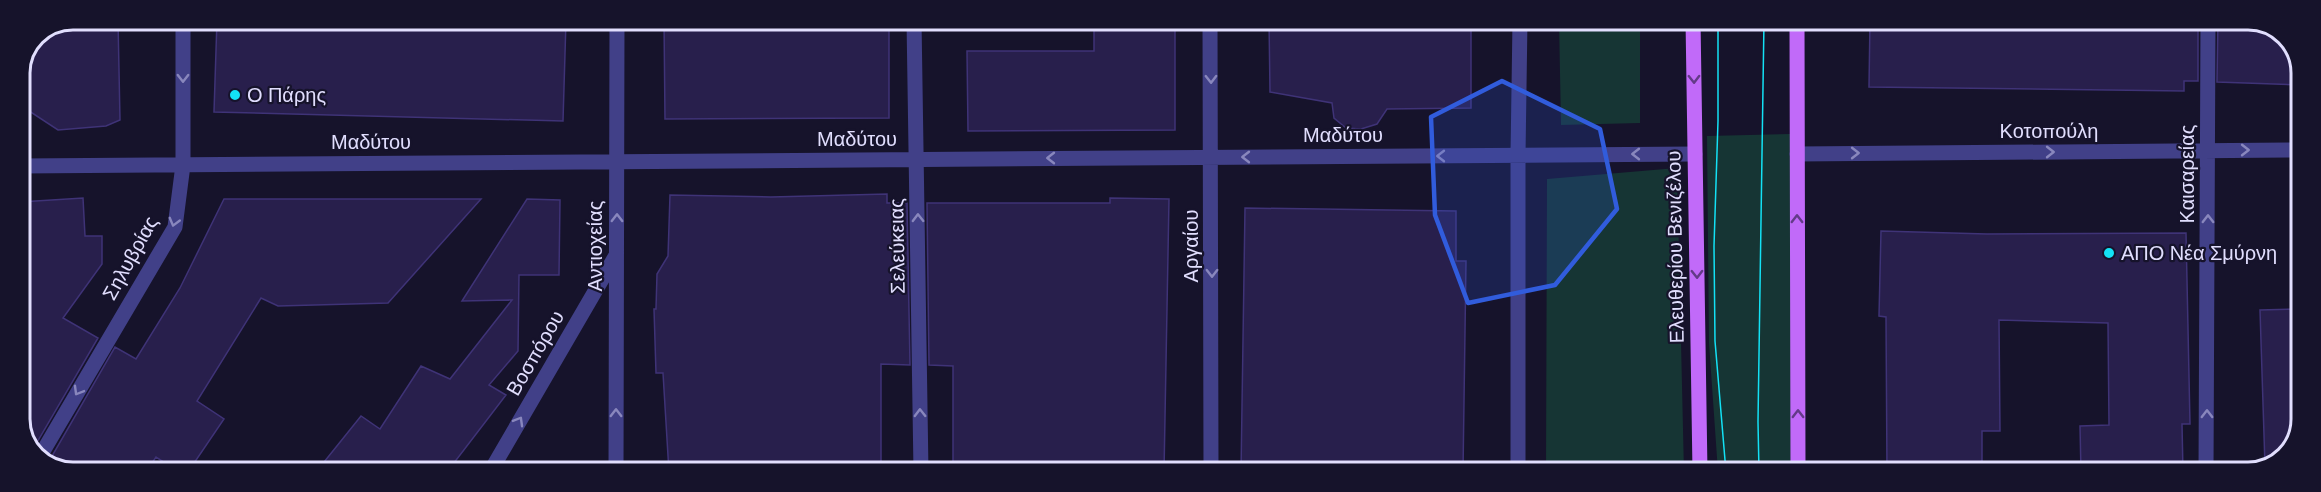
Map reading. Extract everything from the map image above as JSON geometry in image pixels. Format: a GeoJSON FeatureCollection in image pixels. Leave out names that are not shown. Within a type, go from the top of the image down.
{"type":"FeatureCollection","features":[{"type":"Feature","properties":{"kind":"main road","name":"Ελευθερίου Βενιζέλου"},"geometry":{"type":"LineString","coordinates":[[1693,30],[1700,462]]}},
{"type":"Feature","properties":{"kind":"main road"},"geometry":{"type":"LineString","coordinates":[[1797,30],[1798,462]]}},
{"type":"Feature","properties":{"kind":"street","name":"Σηλυβρίας"},"geometry":{"type":"LineString","coordinates":[[44,450],[174,227],[183,165],[183,30]]}},
{"type":"Feature","properties":{"kind":"street","name":"Αντιοχείας"},"geometry":{"type":"LineString","coordinates":[[616,462],[617,30]]}},
{"type":"Feature","properties":{"kind":"street","name":"Σελεύκειας"},"geometry":{"type":"LineString","coordinates":[[914,30],[921,462]]}},
{"type":"Feature","properties":{"kind":"street","name":"Αργαίου"},"geometry":{"type":"LineString","coordinates":[[1210,30],[1211,462]]}},
{"type":"Feature","properties":{"kind":"street"},"geometry":{"type":"LineString","coordinates":[[1518,462],[1520,30]]}},
{"type":"Feature","properties":{"kind":"street","name":"Καισαρείας"},"geometry":{"type":"LineString","coordinates":[[2206,462],[2208,30]]}},
{"type":"Feature","properties":{"kind":"street","name":"Κοτοπούλη"},"geometry":{"type":"LineString","coordinates":[[1797,153],[2291,150]]}},
{"type":"Feature","properties":{"kind":"street","name":"Μαδύτου"},"geometry":{"type":"LineString","coordinates":[[30,166],[1695,154]]}},
{"type":"Feature","properties":{"kind":"street","name":"Βοσπόρου"},"geometry":{"type":"LineString","coordinates":[[496,462],[616,255]]}},
{"type":"Feature","properties":{"kind":"highlighted area"},"geometry":{"type":"Polygon","coordinates":[[[1502,81],[1600,129],[1617,209],[1555,285],[1468,303],[1435,215],[1431,117],[1502,81]]]}},
{"type":"Feature","properties":{"kind":"green space"},"geometry":{"type":"Polygon","coordinates":[[[1559,30],[1640,30],[1640,123],[1561,125],[1559,30]]]}},
{"type":"Feature","properties":{"kind":"green space"},"geometry":{"type":"Polygon","coordinates":[[[1790,134],[1793,462],[1717,462],[1709,343],[1707,136],[1790,134]]]}},
{"type":"Feature","properties":{"kind":"green space"},"geometry":{"type":"Polygon","coordinates":[[[1677,168],[1684,462],[1546,462],[1547,179],[1677,168]]]}},
{"type":"Feature","properties":{"kind":"building"},"geometry":{"type":"Polygon","coordinates":[[[118,30],[120,120],[106,126],[58,130],[30,112],[30,73],[37,49],[49,37],[65,31],[118,30]]]}},
{"type":"Feature","properties":{"kind":"building"},"geometry":{"type":"Polygon","coordinates":[[[217,30],[566,30],[563,121],[214,112],[217,30]]]}},
{"type":"Feature","properties":{"kind":"building"},"geometry":{"type":"Polygon","coordinates":[[[664,30],[889,30],[889,118],[665,119],[664,30]]]}},
{"type":"Feature","properties":{"kind":"building"},"geometry":{"type":"Polygon","coordinates":[[[1094,30],[1175,30],[1175,130],[968,131],[967,51],[1094,51],[1094,30]]]}},
{"type":"Feature","properties":{"kind":"building"},"geometry":{"type":"Polygon","coordinates":[[[1269,30],[1471,30],[1471,108],[1387,109],[1377,124],[1361,129],[1346,128],[1334,118],[1332,103],[1270,92],[1269,30]]]}},
{"type":"Feature","properties":{"kind":"building"},"geometry":{"type":"Polygon","coordinates":[[[1870,30],[2198,30],[2198,81],[2184,81],[2184,91],[1869,87],[1870,30]]]}},
{"type":"Feature","properties":{"kind":"building"},"geometry":{"type":"Polygon","coordinates":[[[2218,30],[2262,32],[2280,45],[2290,62],[2291,85],[2217,82],[2218,30]]]}},
{"type":"Feature","properties":{"kind":"building"},"geometry":{"type":"Polygon","coordinates":[[[887,194],[887,203],[907,203],[910,365],[881,364],[881,462],[668,462],[663,373],[656,373],[654,309],[656,309],[657,274],[668,256],[670,195],[771,197],[887,194]]]}},
{"type":"Feature","properties":{"kind":"building"},"geometry":{"type":"Polygon","coordinates":[[[83,198],[85,236],[102,236],[102,264],[63,318],[98,338],[37,443],[30,422],[30,201],[83,198]]]}},
{"type":"Feature","properties":{"kind":"building"},"geometry":{"type":"Polygon","coordinates":[[[1110,198],[1169,199],[1164,462],[953,462],[953,366],[929,365],[927,203],[1110,203],[1110,198]]]}},
{"type":"Feature","properties":{"kind":"building"},"geometry":{"type":"Polygon","coordinates":[[[224,199],[481,199],[388,303],[278,306],[261,298],[197,401],[224,419],[195,462],[164,462],[156,457],[153,462],[73,462],[59,460],[52,456],[115,347],[136,359],[180,288],[224,199]]]}},
{"type":"Feature","properties":{"kind":"building"},"geometry":{"type":"Polygon","coordinates":[[[527,199],[560,200],[559,275],[519,275],[518,351],[489,385],[506,395],[455,462],[324,462],[361,416],[380,429],[421,366],[450,379],[512,300],[462,301],[527,199]]]}},
{"type":"Feature","properties":{"kind":"building"},"geometry":{"type":"Polygon","coordinates":[[[1245,208],[1456,211],[1456,261],[1466,261],[1463,462],[1241,462],[1245,208]]]}},
{"type":"Feature","properties":{"kind":"building"},"geometry":{"type":"Polygon","coordinates":[[[1881,231],[1987,234],[2186,233],[2190,424],[2182,424],[2183,462],[2081,462],[2080,426],[2109,425],[2108,323],[1999,320],[2000,431],[1982,431],[1982,462],[1887,462],[1886,317],[1879,316],[1881,231]]]}},
{"type":"Feature","properties":{"kind":"building"},"geometry":{"type":"Polygon","coordinates":[[[2291,309],[2290,427],[2280,447],[2265,458],[2260,310],[2291,309]]]}},
{"type":"Feature","properties":{"kind":"tram line"},"geometry":{"type":"LineString","coordinates":[[1718,30],[1714,246],[1715,341],[1725,462]]}},
{"type":"Feature","properties":{"kind":"tram line"},"geometry":{"type":"LineString","coordinates":[[1759,462],[1764,30]]}},
{"type":"Feature","properties":{"kind":"place","name":"Ο Πάρης"},"geometry":{"type":"Point","coordinates":[235,95]}},
{"type":"Feature","properties":{"kind":"place","name":"ΑΠΟ Νέα Σμύρνη"},"geometry":{"type":"Point","coordinates":[2109,253]}}]}
